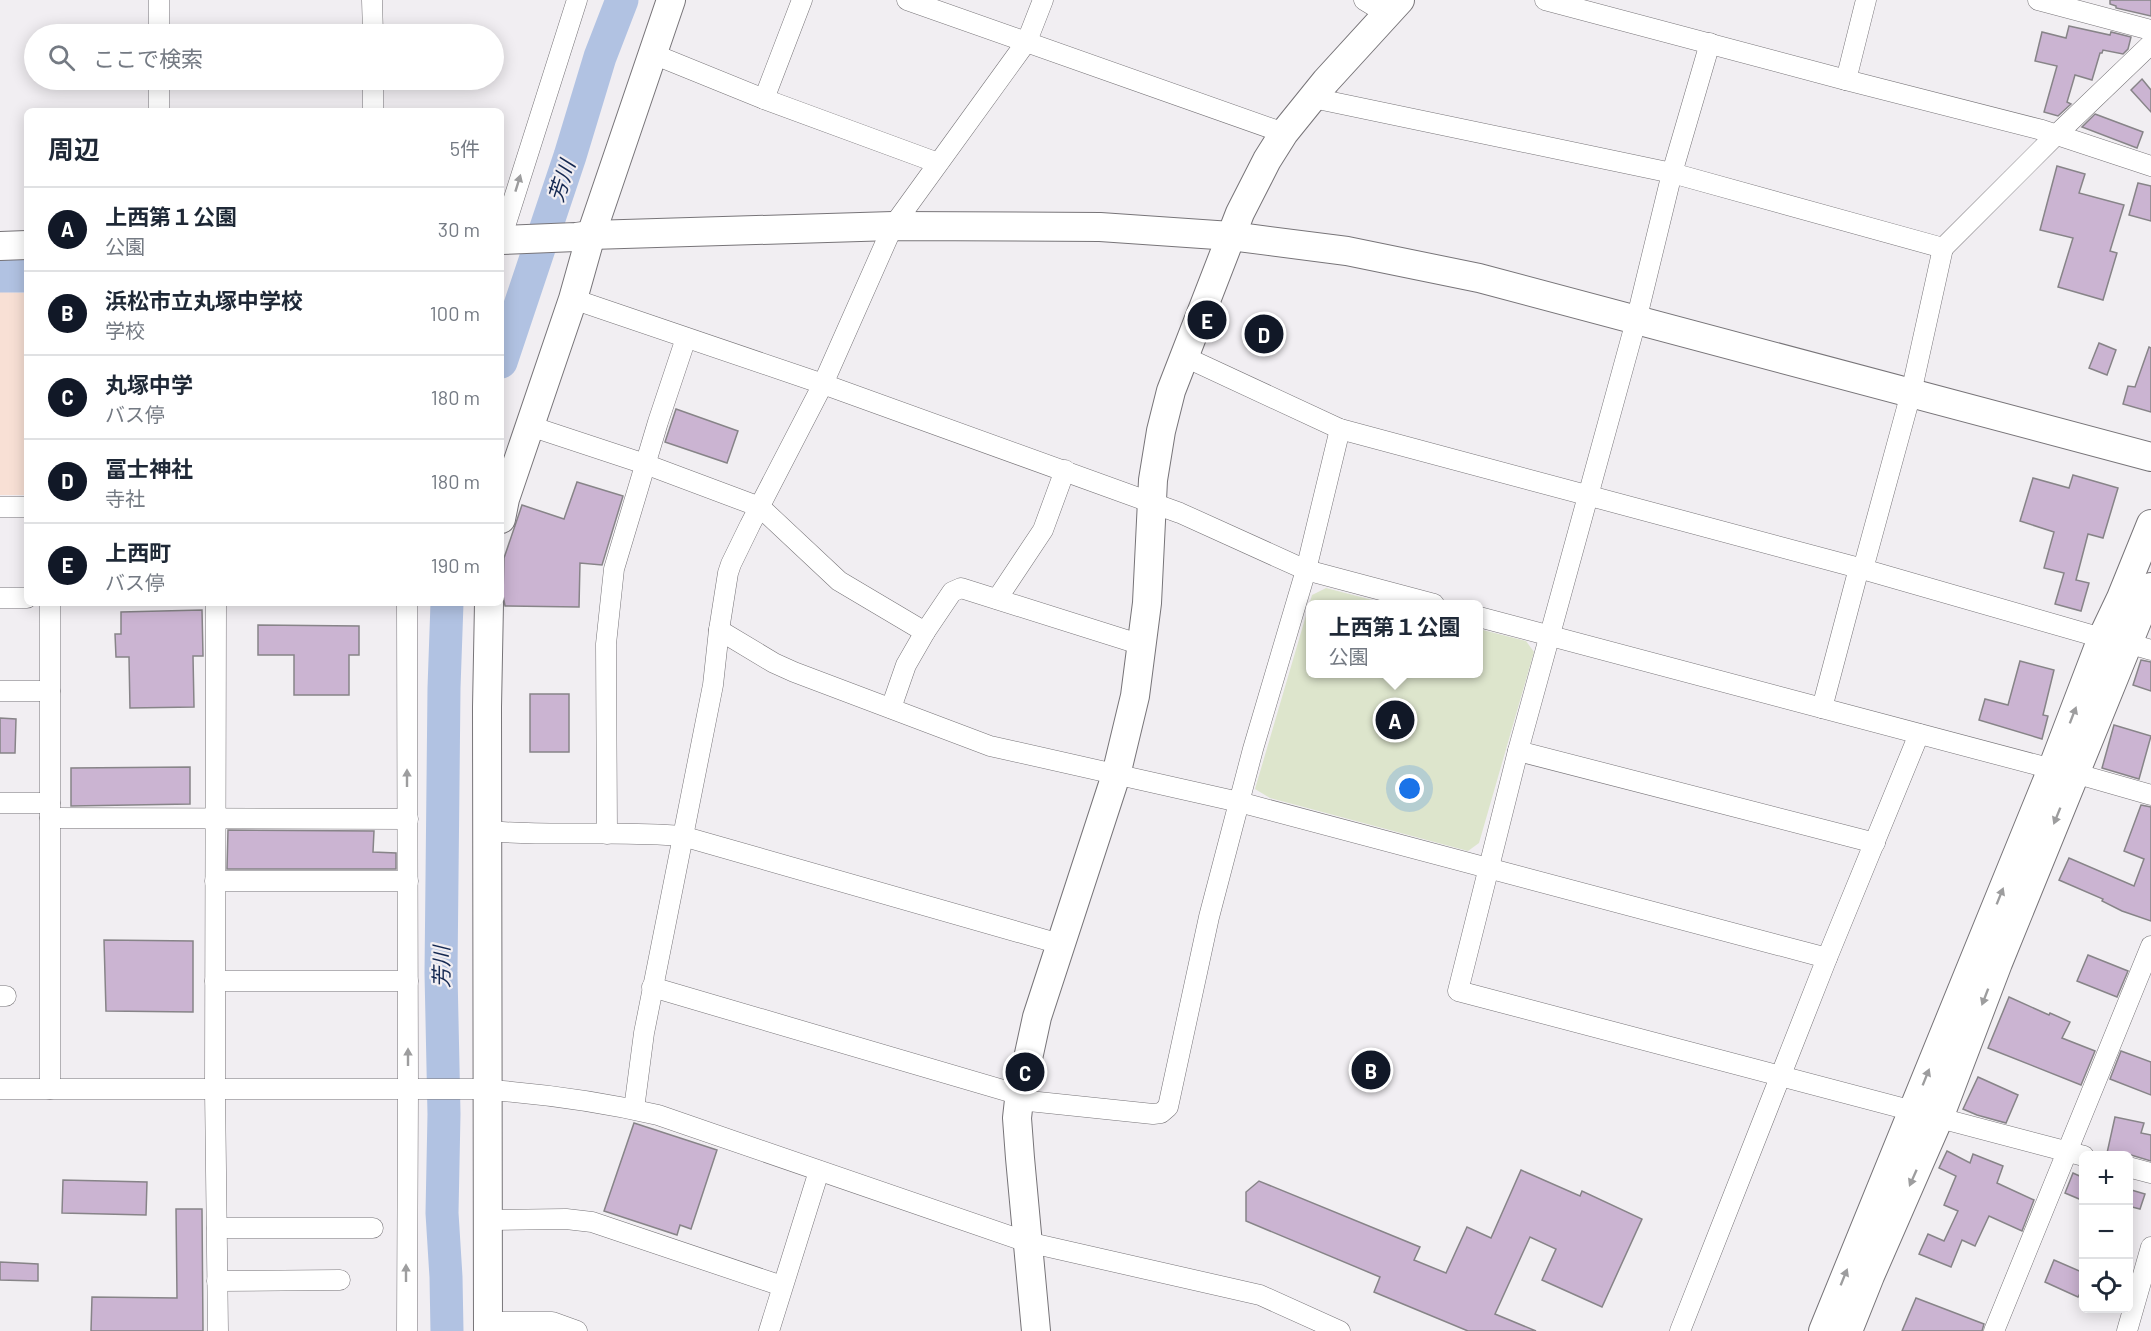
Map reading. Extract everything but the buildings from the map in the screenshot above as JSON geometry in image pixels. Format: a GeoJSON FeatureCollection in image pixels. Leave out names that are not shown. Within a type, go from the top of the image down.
{"type":"FeatureCollection","features":[{"type":"Feature","properties":{"kind":"street"},"geometry":{"type":"LineString","coordinates":[[159,0],[159,24]]}},
{"type":"Feature","properties":{"kind":"street"},"geometry":{"type":"LineString","coordinates":[[372,0],[373,24]]}},
{"type":"Feature","properties":{"kind":"street"},"geometry":{"type":"LineString","coordinates":[[577,0],[504,240],[894,226],[1100,227],[1231,236],[1347,251],[1479,278],[2151,457]]}},
{"type":"Feature","properties":{"kind":"street"},"geometry":{"type":"LineString","coordinates":[[504,504],[573,299],[584,236],[671,0]]}},
{"type":"Feature","properties":{"kind":"street"},"geometry":{"type":"LineString","coordinates":[[764,99],[802,0]]}},
{"type":"Feature","properties":{"kind":"street"},"geometry":{"type":"LineString","coordinates":[[907,0],[1284,133]]}},
{"type":"Feature","properties":{"kind":"street"},"geometry":{"type":"LineString","coordinates":[[634,1109],[652,987],[713,685],[718,630],[728,573],[823,384],[894,226],[1026,41],[1044,0]]}},
{"type":"Feature","properties":{"kind":"street"},"geometry":{"type":"LineString","coordinates":[[1545,0],[2042,130],[2151,166]]}},
{"type":"Feature","properties":{"kind":"street"},"geometry":{"type":"LineString","coordinates":[[1846,80],[1866,0]]}},
{"type":"Feature","properties":{"kind":"street"},"geometry":{"type":"LineString","coordinates":[[2038,0],[2151,30]]}},
{"type":"Feature","properties":{"kind":"street"},"geometry":{"type":"LineString","coordinates":[[1036,1331],[1018,1130],[1019,1098],[1037,1017],[1116,775],[1135,696],[1148,603],[1152,502],[1161,431],[1171,391],[1207,294],[1248,195],[1284,133],[1357,45],[1384,5]]}},
{"type":"Feature","properties":{"kind":"street"},"geometry":{"type":"LineString","coordinates":[[1710,43],[1672,173],[1636,321],[1518,751],[1458,991],[2076,1154]]}},
{"type":"Feature","properties":{"kind":"street"},"geometry":{"type":"LineString","coordinates":[[1822,708],[1911,393],[1943,248],[2151,44]]}},
{"type":"Feature","properties":{"kind":"street"},"geometry":{"type":"LineString","coordinates":[[653,54],[764,99],[938,163]]}},
{"type":"Feature","properties":{"kind":"street"},"geometry":{"type":"LineString","coordinates":[[159,90],[159,108]]}},
{"type":"Feature","properties":{"kind":"street"},"geometry":{"type":"LineString","coordinates":[[373,90],[373,108]]}},
{"type":"Feature","properties":{"kind":"street"},"geometry":{"type":"LineString","coordinates":[[1313,98],[1672,173],[1943,248]]}},
{"type":"Feature","properties":{"kind":"street"},"geometry":{"type":"LineString","coordinates":[[0,246],[24,245]]}},
{"type":"Feature","properties":{"kind":"street"},"geometry":{"type":"LineString","coordinates":[[573,299],[823,384],[1152,502],[1306,570],[1419,600]]}},
{"type":"Feature","properties":{"kind":"street"},"geometry":{"type":"LineString","coordinates":[[607,834],[608,634],[614,569],[686,338]]}},
{"type":"Feature","properties":{"kind":"street"},"geometry":{"type":"LineString","coordinates":[[1185,357],[1340,429],[1861,569],[2127,644]]}},
{"type":"Feature","properties":{"kind":"street"},"geometry":{"type":"LineString","coordinates":[[530,426],[645,464],[760,507],[839,581],[924,632]]}},
{"type":"Feature","properties":{"kind":"street"},"geometry":{"type":"LineString","coordinates":[[652,987],[1019,1098],[1153,1114],[1166,1111],[1209,916],[1239,802],[1306,570],[1340,429]]}},
{"type":"Feature","properties":{"kind":"street"},"geometry":{"type":"LineString","coordinates":[[997,599],[1042,530],[1065,470]]}},
{"type":"Feature","properties":{"kind":"street"},"geometry":{"type":"LineString","coordinates":[[0,507],[24,507]]}},
{"type":"Feature","properties":{"kind":"street"},"geometry":{"type":"LineString","coordinates":[[2127,644],[2121,598],[2151,524]]}},
{"type":"Feature","properties":{"kind":"street"},"geometry":{"type":"LineString","coordinates":[[1823,1331],[1998,963],[2063,771],[2127,644],[2151,587]]}},
{"type":"Feature","properties":{"kind":"street"},"geometry":{"type":"LineString","coordinates":[[891,708],[906,665],[924,632],[956,589],[967,588],[1142,645]]}},
{"type":"Feature","properties":{"kind":"street"},"geometry":{"type":"LineString","coordinates":[[0,598],[24,598]]}},
{"type":"Feature","properties":{"kind":"street"},"geometry":{"type":"LineString","coordinates":[[50,606],[50,1089]]}},
{"type":"Feature","properties":{"kind":"street"},"geometry":{"type":"LineString","coordinates":[[216,606],[215,1090],[218,1331]]}},
{"type":"Feature","properties":{"kind":"street"},"geometry":{"type":"LineString","coordinates":[[407,606],[408,981],[412,1089],[407,1331]]}},
{"type":"Feature","properties":{"kind":"street"},"geometry":{"type":"LineString","coordinates":[[489,606],[488,831],[481,1089],[487,1220],[488,1326],[552,1322],[578,1331]]}},
{"type":"Feature","properties":{"kind":"street"},"geometry":{"type":"LineString","coordinates":[[1483,618],[2151,795]]}},
{"type":"Feature","properties":{"kind":"street"},"geometry":{"type":"LineString","coordinates":[[718,630],[786,669],[983,744],[1239,802],[1827,958]]}},
{"type":"Feature","properties":{"kind":"street"},"geometry":{"type":"LineString","coordinates":[[0,690],[50,691]]}},
{"type":"Feature","properties":{"kind":"street"},"geometry":{"type":"LineString","coordinates":[[1680,1331],[1827,958],[1919,735]]}},
{"type":"Feature","properties":{"kind":"street"},"geometry":{"type":"LineString","coordinates":[[1518,751],[1875,843]]}},
{"type":"Feature","properties":{"kind":"street"},"geometry":{"type":"LineString","coordinates":[[0,803],[50,811],[216,818],[408,819]]}},
{"type":"Feature","properties":{"kind":"street"},"geometry":{"type":"LineString","coordinates":[[488,831],[527,834],[653,833],[682,836],[1060,944]]}},
{"type":"Feature","properties":{"kind":"street"},"geometry":{"type":"LineString","coordinates":[[216,881],[408,881]]}},
{"type":"Feature","properties":{"kind":"street"},"geometry":{"type":"LineString","coordinates":[[1994,1331],[2076,1154],[2151,946]]}},
{"type":"Feature","properties":{"kind":"street"},"geometry":{"type":"LineString","coordinates":[[215,981],[408,981]]}},
{"type":"Feature","properties":{"kind":"street"},"geometry":{"type":"LineString","coordinates":[[0,1089],[481,1089],[504,1090],[634,1109],[658,1115],[1027,1242],[1260,1295],[1340,1331]]}},
{"type":"Feature","properties":{"kind":"street"},"geometry":{"type":"LineString","coordinates":[[1848,1331],[1870,1276],[1926,1114]]}},
{"type":"Feature","properties":{"kind":"street"},"geometry":{"type":"LineString","coordinates":[[2133,1168],[2151,1173]]}},
{"type":"Feature","properties":{"kind":"street"},"geometry":{"type":"LineString","coordinates":[[769,1331],[819,1171]]}},
{"type":"Feature","properties":{"kind":"street"},"geometry":{"type":"LineString","coordinates":[[487,1220],[566,1219],[592,1222],[782,1286]]}},
{"type":"Feature","properties":{"kind":"street"},"geometry":{"type":"LineString","coordinates":[[217,1228],[373,1228]]}},
{"type":"Feature","properties":{"kind":"street"},"geometry":{"type":"LineString","coordinates":[[2127,1331],[2151,1247]]}},
{"type":"Feature","properties":{"kind":"street"},"geometry":{"type":"LineString","coordinates":[[217,1281],[340,1280]]}},
{"type":"Feature","properties":{"kind":"shaded area"},"geometry":{"type":"Polygon","coordinates":[[[0,292],[24,293],[24,495],[0,495],[0,292]]]}},
{"type":"Feature","properties":{"kind":"green space"},"geometry":{"type":"Polygon","coordinates":[[[1326,588],[1372,600],[1311,600],[1312,595],[1326,588]]]}},
{"type":"Feature","properties":{"kind":"green space"},"geometry":{"type":"Polygon","coordinates":[[[1306,615],[1306,678],[1483,678],[1483,630],[1526,641],[1534,652],[1479,843],[1468,851],[1270,798],[1255,789],[1306,615]]]}},
{"type":"Feature","properties":{"kind":"waterway","name":"芳川"},"geometry":{"type":"LineString","coordinates":[[504,353],[570,156],[600,57],[622,0]]}},
{"type":"Feature","properties":{"kind":"waterway"},"geometry":{"type":"LineString","coordinates":[[0,276],[24,276]]}},
{"type":"Feature","properties":{"kind":"waterway","name":"芳川"},"geometry":{"type":"LineString","coordinates":[[447,606],[441,973],[444,1114],[442,1213],[447,1331]]}},
{"type":"Feature","properties":{"kind":"place","name":"上西町"},"geometry":{"type":"Point","coordinates":[1207,320]}},
{"type":"Feature","properties":{"kind":"place","name":"冨士神社"},"geometry":{"type":"Point","coordinates":[1264,334]}},
{"type":"Feature","properties":{"kind":"place","name":"上西第１公園"},"geometry":{"type":"Point","coordinates":[1395,720]}},
{"type":"Feature","properties":{"kind":"place","name":"浜松市立丸塚中学校"},"geometry":{"type":"Point","coordinates":[1371,1070]}},
{"type":"Feature","properties":{"kind":"place","name":"丸塚中学"},"geometry":{"type":"Point","coordinates":[1025,1072]}}]}
